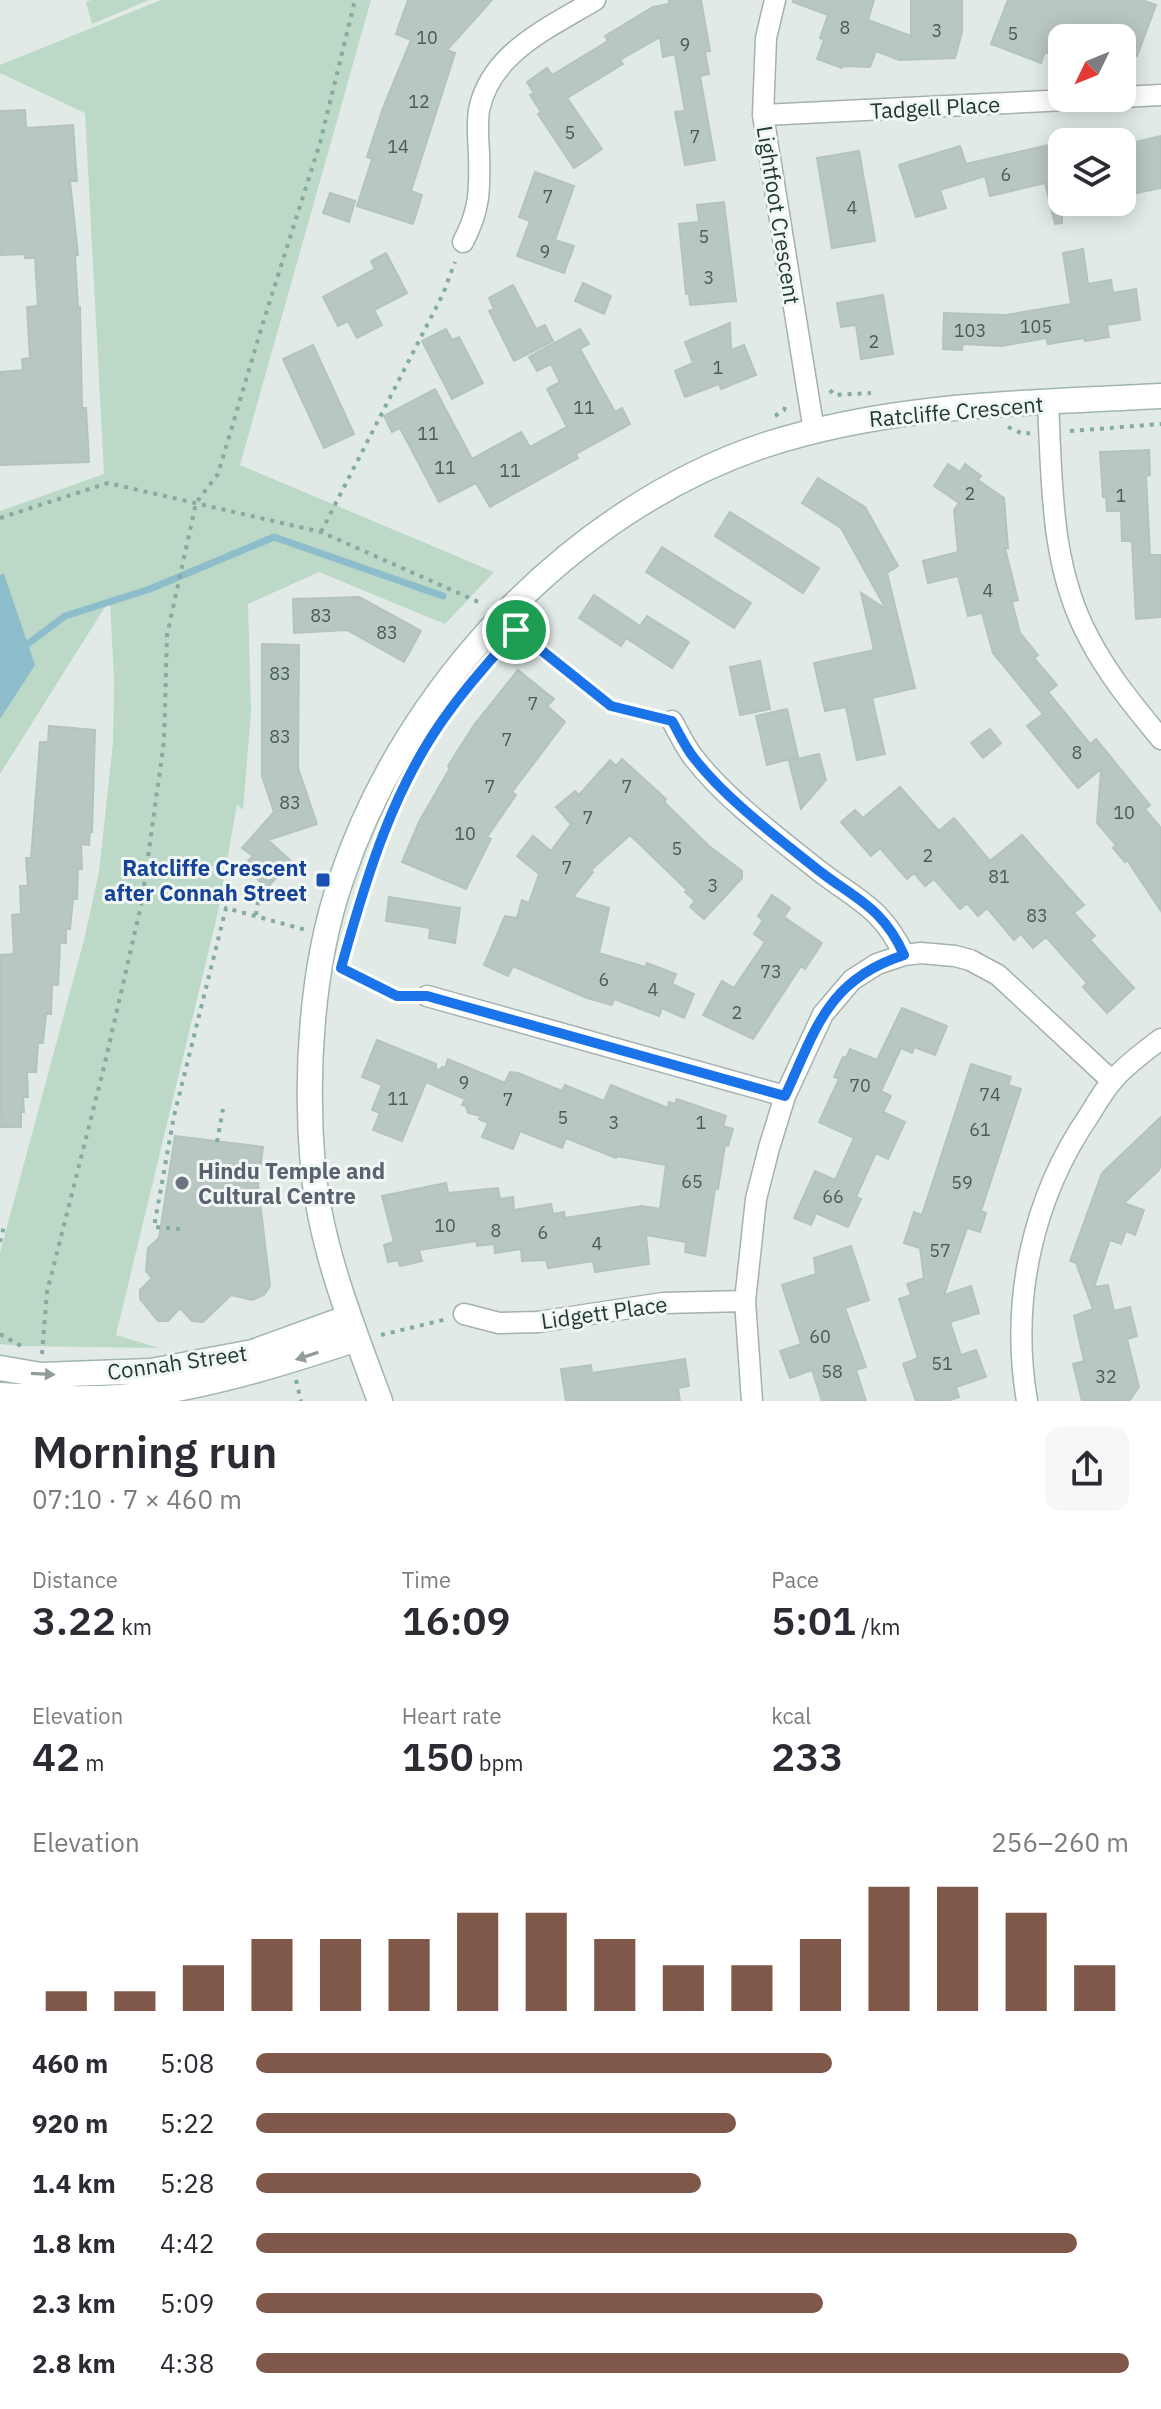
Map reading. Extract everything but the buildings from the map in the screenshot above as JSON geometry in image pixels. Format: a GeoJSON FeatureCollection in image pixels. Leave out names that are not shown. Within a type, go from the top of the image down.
{"type":"FeatureCollection","features":[{"type":"Feature","properties":{"kind":"street"},"geometry":{"type":"LineString","coordinates":[[463,242],[475,220],[480,197],[478,120],[489,81],[516,48],[595,0]]}},
{"type":"Feature","properties":{"kind":"street","name":"Lightfoot Crescent"},"geometry":{"type":"LineString","coordinates":[[775,0],[766,38],[763,115],[814,431]]}},
{"type":"Feature","properties":{"kind":"street"},"geometry":{"type":"LineString","coordinates":[[1136,96],[1161,95]]}},
{"type":"Feature","properties":{"kind":"street","name":"Tadgell Place"},"geometry":{"type":"LineString","coordinates":[[763,115],[1048,101]]}},
{"type":"Feature","properties":{"kind":"street","name":"Ratcliffe Crescent"},"geometry":{"type":"LineString","coordinates":[[380,1401],[360,1327],[324,1235],[314,1171],[310,1105],[313,1037],[328,929],[340,882],[374,796],[428,708],[466,657],[501,618],[563,560],[650,500],[703,471],[747,453],[851,421],[925,409],[1161,396]]}},
{"type":"Feature","properties":{"kind":"street"},"geometry":{"type":"LineString","coordinates":[[1048,402],[1061,559],[1077,612],[1116,683],[1161,739]]}},
{"type":"Feature","properties":{"kind":"street"},"geometry":{"type":"LineString","coordinates":[[672,721],[693,757],[720,787],[815,868],[878,913],[904,955]]}},
{"type":"Feature","properties":{"kind":"street"},"geometry":{"type":"LineString","coordinates":[[752,1401],[745,1301],[756,1199],[785,1096],[823,1014],[841,990],[877,964],[904,955],[921,953],[970,960],[998,975],[1112,1081]]}},
{"type":"Feature","properties":{"kind":"street"},"geometry":{"type":"LineString","coordinates":[[427,996],[785,1096]]}},
{"type":"Feature","properties":{"kind":"street"},"geometry":{"type":"LineString","coordinates":[[1027,1401],[1021,1363],[1021,1306],[1030,1248],[1049,1189],[1076,1133],[1112,1081],[1131,1061],[1161,1039]]}},
{"type":"Feature","properties":{"kind":"street","name":"Lidgett Place"},"geometry":{"type":"LineString","coordinates":[[464,1314],[499,1323],[538,1322],[663,1303],[745,1301]]}},
{"type":"Feature","properties":{"kind":"street","name":"Connah Street"},"geometry":{"type":"LineString","coordinates":[[0,1368],[41,1375],[151,1371],[253,1352],[360,1327]]}},
{"type":"Feature","properties":{"kind":"street","name":"Connah Street"},"geometry":{"type":"LineString","coordinates":[[0,1395],[120,1397],[154,1393],[257,1372],[360,1327]]}},
{"type":"Feature","properties":{"kind":"path"},"geometry":{"type":"LineString","coordinates":[[41,1363],[47,1292],[142,901],[164,741],[167,635],[196,503],[218,474],[320,143],[355,0]]}},
{"type":"Feature","properties":{"kind":"path"},"geometry":{"type":"LineString","coordinates":[[321,532],[443,294],[463,242]]}},
{"type":"Feature","properties":{"kind":"path"},"geometry":{"type":"LineString","coordinates":[[825,384],[834,395],[873,393]]}},
{"type":"Feature","properties":{"kind":"path"},"geometry":{"type":"LineString","coordinates":[[1000,423],[1023,434]]}},
{"type":"Feature","properties":{"kind":"path"},"geometry":{"type":"LineString","coordinates":[[1080,430],[1161,424]]}},
{"type":"Feature","properties":{"kind":"path"},"geometry":{"type":"LineString","coordinates":[[0,518],[108,483],[321,532],[485,605],[611,706],[672,721]]}},
{"type":"Feature","properties":{"kind":"path"},"geometry":{"type":"LineString","coordinates":[[256,915],[259,895],[266,887]]}},
{"type":"Feature","properties":{"kind":"path"},"geometry":{"type":"LineString","coordinates":[[180,1229],[154,1227],[174,1116],[226,908],[308,930]]}},
{"type":"Feature","properties":{"kind":"path"},"geometry":{"type":"LineString","coordinates":[[340,981],[341,968],[397,996],[427,996]]}},
{"type":"Feature","properties":{"kind":"path"},"geometry":{"type":"LineString","coordinates":[[217,1142],[223,1109]]}},
{"type":"Feature","properties":{"kind":"path"},"geometry":{"type":"LineString","coordinates":[[0,1242],[4,1226]]}},
{"type":"Feature","properties":{"kind":"path"},"geometry":{"type":"LineString","coordinates":[[360,1327],[378,1336],[464,1314]]}},
{"type":"Feature","properties":{"kind":"green space"},"geometry":{"type":"Polygon","coordinates":[[[149,0],[92,24],[86,2],[149,0]]]}},
{"type":"Feature","properties":{"kind":"green space"},"geometry":{"type":"Polygon","coordinates":[[[161,0],[371,0],[240,465],[494,572],[445,624],[319,572],[248,604],[251,712],[243,810],[237,804],[218,912],[116,1335],[159,1348],[0,1344],[0,1253],[84,940],[99,872],[113,743],[114,683],[110,599],[0,774],[0,511],[104,474],[85,113],[0,73],[0,65],[161,0]]]}},
{"type":"Feature","properties":{"kind":"water"},"geometry":{"type":"Polygon","coordinates":[[[4,574],[35,665],[0,719],[0,575],[4,574]]]}},
{"type":"Feature","properties":{"kind":"waterway"},"geometry":{"type":"LineString","coordinates":[[21,649],[65,616],[150,589],[274,537],[443,596]]}},
{"type":"Feature","properties":{"kind":"place","name":"Ratcliffe Crescent after Connah Street"},"geometry":{"type":"Point","coordinates":[323,880]}},
{"type":"Feature","properties":{"kind":"place","name":"Hindu Temple and Cultural Centre"},"geometry":{"type":"Point","coordinates":[182,1183]}},
{"type":"Feature","properties":{"kind":"route"},"geometry":{"type":"LineString","coordinates":[[516,630],[611,706],[672,721],[693,757],[720,787],[815,868],[878,913],[897,940],[904,955],[877,964],[852,980],[823,1014],[785,1096],[427,996],[397,996],[341,968],[375,854],[401,791],[448,712],[516,630]]}}]}
